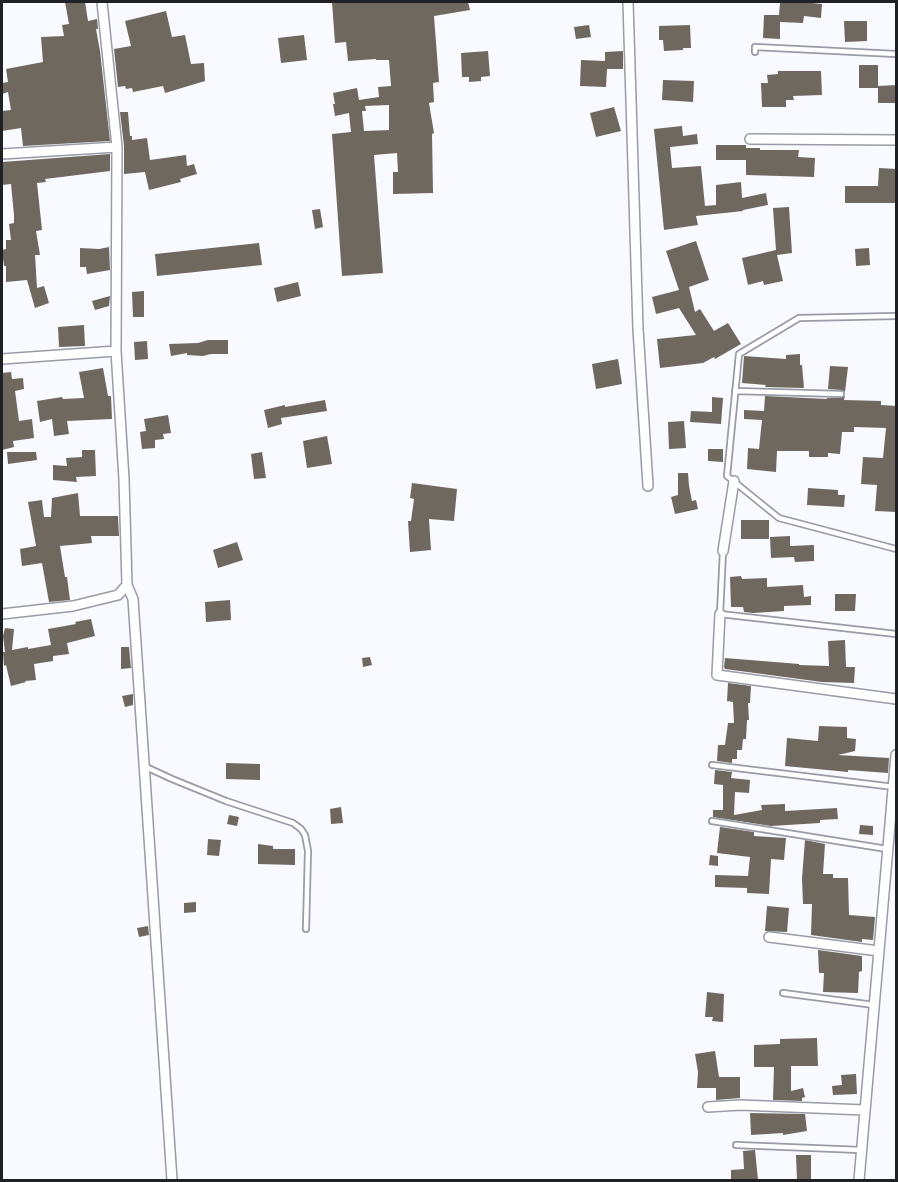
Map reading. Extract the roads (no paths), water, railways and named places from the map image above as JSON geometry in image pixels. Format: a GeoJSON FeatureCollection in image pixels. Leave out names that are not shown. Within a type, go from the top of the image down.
{"type":"FeatureCollection","features":[{"type":"Feature","properties":{"kind":"street"},"geometry":{"type":"LineString","coordinates":[[102,2],[117,147],[116,351],[124,478],[127,585],[133,599],[172,1180]]}},
{"type":"Feature","properties":{"kind":"street"},"geometry":{"type":"LineString","coordinates":[[628,2],[638,329],[648,486]]}},
{"type":"Feature","properties":{"kind":"street"},"geometry":{"type":"LineString","coordinates":[[750,139],[897,140]]}},
{"type":"Feature","properties":{"kind":"street"},"geometry":{"type":"LineString","coordinates":[[2,154],[117,147]]}},
{"type":"Feature","properties":{"kind":"street"},"geometry":{"type":"LineString","coordinates":[[2,358],[116,351]]}},
{"type":"Feature","properties":{"kind":"street"},"geometry":{"type":"LineString","coordinates":[[723,551],[734,481]]}},
{"type":"Feature","properties":{"kind":"street"},"geometry":{"type":"LineString","coordinates":[[2,614],[74,606],[118,595],[127,585]]}},
{"type":"Feature","properties":{"kind":"street"},"geometry":{"type":"LineString","coordinates":[[720,614],[717,675],[897,699]]}},
{"type":"Feature","properties":{"kind":"street"},"geometry":{"type":"LineString","coordinates":[[859,1180],[897,755]]}},
{"type":"Feature","properties":{"kind":"street"},"geometry":{"type":"LineString","coordinates":[[769,937],[879,951]]}},
{"type":"Feature","properties":{"kind":"street"},"geometry":{"type":"LineString","coordinates":[[708,1107],[740,1105],[865,1110]]}},
{"type":"Feature","properties":{"kind":"lane"},"geometry":{"type":"LineString","coordinates":[[755,52],[755,47],[897,54]]}},
{"type":"Feature","properties":{"kind":"lane"},"geometry":{"type":"LineString","coordinates":[[897,316],[799,318],[740,354],[727,476],[779,518],[897,549]]}},
{"type":"Feature","properties":{"kind":"lane"},"geometry":{"type":"LineString","coordinates":[[735,391],[841,394]]}},
{"type":"Feature","properties":{"kind":"lane"},"geometry":{"type":"LineString","coordinates":[[723,551],[720,614],[897,634]]}},
{"type":"Feature","properties":{"kind":"lane"},"geometry":{"type":"LineString","coordinates":[[143,765],[226,801],[293,823],[302,829],[308,850],[306,928]]}},
{"type":"Feature","properties":{"kind":"lane"},"geometry":{"type":"LineString","coordinates":[[712,765],[894,787]]}},
{"type":"Feature","properties":{"kind":"lane"},"geometry":{"type":"LineString","coordinates":[[712,820],[888,849]]}},
{"type":"Feature","properties":{"kind":"lane"},"geometry":{"type":"LineString","coordinates":[[783,993],[874,1005]]}},
{"type":"Feature","properties":{"kind":"lane"},"geometry":{"type":"LineString","coordinates":[[736,1145],[861,1150]]}}]}
